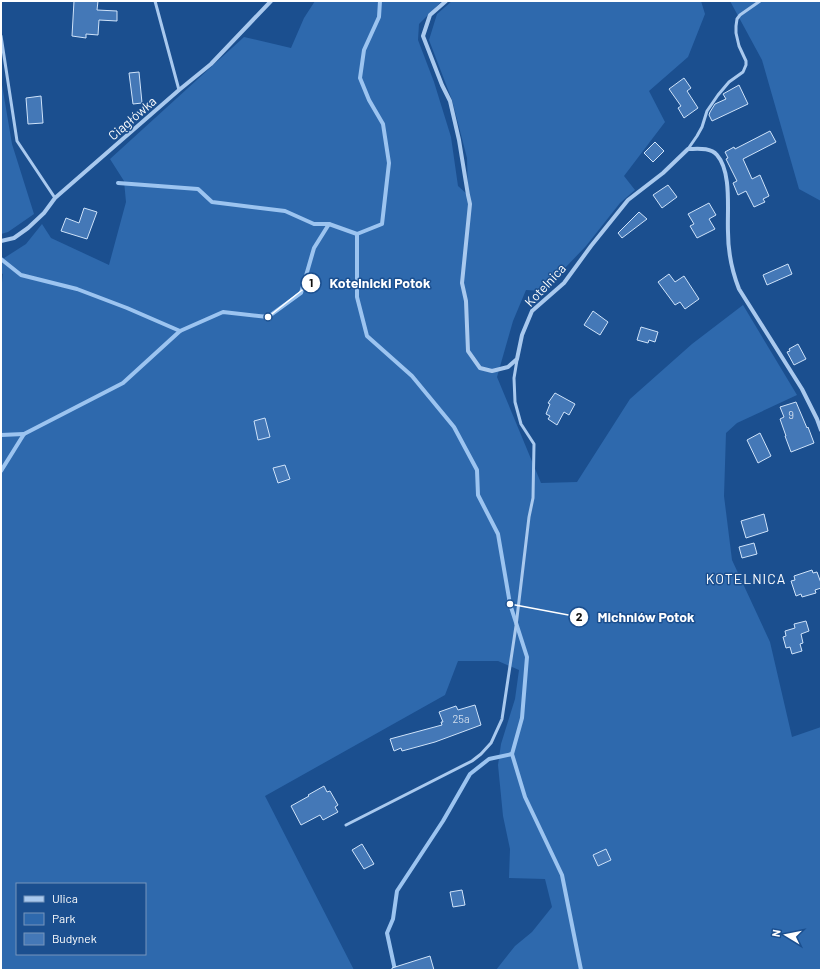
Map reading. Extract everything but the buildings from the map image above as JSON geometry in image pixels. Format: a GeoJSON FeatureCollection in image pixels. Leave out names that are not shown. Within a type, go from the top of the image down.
{"type":"FeatureCollection","features":[{"type":"Feature","properties":{"kind":"street","name":"Ciągłówka"},"geometry":{"type":"LineString","coordinates":[[1,241],[14,238],[28,228],[44,213],[55,198],[211,64],[271,1]]}},
{"type":"Feature","properties":{"kind":"street"},"geometry":{"type":"LineString","coordinates":[[446,1],[430,15],[423,36],[442,85],[450,101],[459,140],[470,204],[462,283],[466,301],[468,351],[480,368],[492,371],[508,367],[517,359]]}},
{"type":"Feature","properties":{"kind":"street"},"geometry":{"type":"LineString","coordinates":[[688,149],[707,149],[714,152],[718,156],[726,178],[728,189],[728,234],[734,277],[739,289],[802,389],[821,430]]}},
{"type":"Feature","properties":{"kind":"street","name":"Kotelnica"},"geometry":{"type":"LineString","coordinates":[[517,359],[522,335],[532,311],[564,283],[591,246],[628,200],[663,173],[688,149]]}},
{"type":"Feature","properties":{"kind":"lane"},"geometry":{"type":"LineString","coordinates":[[155,1],[179,90]]}},
{"type":"Feature","properties":{"kind":"lane"},"geometry":{"type":"LineString","coordinates":[[688,149],[698,136],[707,111],[718,95],[729,82],[743,72],[746,61],[739,46],[736,33],[737,19],[740,15],[760,1]]}},
{"type":"Feature","properties":{"kind":"lane"},"geometry":{"type":"LineString","coordinates":[[1,36],[17,141],[55,198]]}},
{"type":"Feature","properties":{"kind":"lane"},"geometry":{"type":"LineString","coordinates":[[346,825],[472,761],[491,743],[502,719],[516,626],[529,516],[533,498],[534,444],[521,424],[515,402],[514,378],[517,359]]}},
{"type":"Feature","properties":{"kind":"green space"},"geometry":{"type":"Polygon","coordinates":[[[315,1],[442,1],[419,24],[418,40],[434,82],[451,137],[458,186],[468,195],[467,158],[452,100],[429,40],[437,14],[452,1],[701,1],[705,14],[688,57],[649,91],[665,122],[624,176],[635,190],[620,203],[586,246],[543,291],[526,290],[513,321],[497,377],[541,483],[577,482],[630,399],[692,344],[743,305],[797,395],[737,423],[726,433],[724,496],[732,560],[770,642],[792,737],[821,727],[821,970],[496,970],[515,946],[532,932],[552,907],[545,879],[509,878],[510,849],[503,816],[498,765],[501,744],[515,699],[519,670],[498,661],[458,661],[445,695],[265,796],[354,970],[1,970],[1,291],[3,274],[1,273],[1,260],[26,244],[42,224],[51,238],[109,265],[126,202],[124,181],[110,159],[244,37],[291,48],[304,18],[315,1]]]}},
{"type":"Feature","properties":{"kind":"green space"},"geometry":{"type":"Polygon","coordinates":[[[730,1],[821,1],[821,201],[799,189],[762,60],[730,1]]]}},
{"type":"Feature","properties":{"kind":"green space"},"geometry":{"type":"Polygon","coordinates":[[[1,79],[12,144],[34,214],[8,232],[1,234],[1,79]]]}},
{"type":"Feature","properties":{"kind":"waterway"},"geometry":{"type":"LineString","coordinates":[[1,471],[24,434],[123,383],[180,331],[223,312],[268,317],[301,293],[314,248],[329,224],[357,234],[382,224],[389,163],[383,124],[369,100],[360,78],[364,50],[379,17],[380,1]]}},
{"type":"Feature","properties":{"kind":"waterway"},"geometry":{"type":"LineString","coordinates":[[118,183],[198,189],[212,202],[285,211],[314,224],[329,224]]}},
{"type":"Feature","properties":{"kind":"waterway"},"geometry":{"type":"LineString","coordinates":[[357,234],[357,297],[367,336],[412,376],[454,427],[477,470],[478,495],[498,534],[510,604],[527,657],[522,718],[512,754],[525,797],[562,875],[581,970]]}},
{"type":"Feature","properties":{"kind":"waterway"},"geometry":{"type":"LineString","coordinates":[[1,259],[21,275],[77,289],[127,308],[180,331]]}},
{"type":"Feature","properties":{"kind":"waterway"},"geometry":{"type":"LineString","coordinates":[[1,435],[24,434]]}},
{"type":"Feature","properties":{"kind":"waterway"},"geometry":{"type":"LineString","coordinates":[[395,970],[387,933],[393,919],[397,891],[443,821],[470,774],[489,759],[512,754]]}},
{"type":"Feature","properties":{"kind":"place","name":"Kotelnicki Potok"},"geometry":{"type":"Point","coordinates":[268,317]}},
{"type":"Feature","properties":{"kind":"place","name":"Michniów Potok"},"geometry":{"type":"Point","coordinates":[510,604]}},
{"type":"Feature","properties":{"kind":"district","name":"KOTELNICA"},"geometry":{"type":"Point","coordinates":[746,579]}}]}
